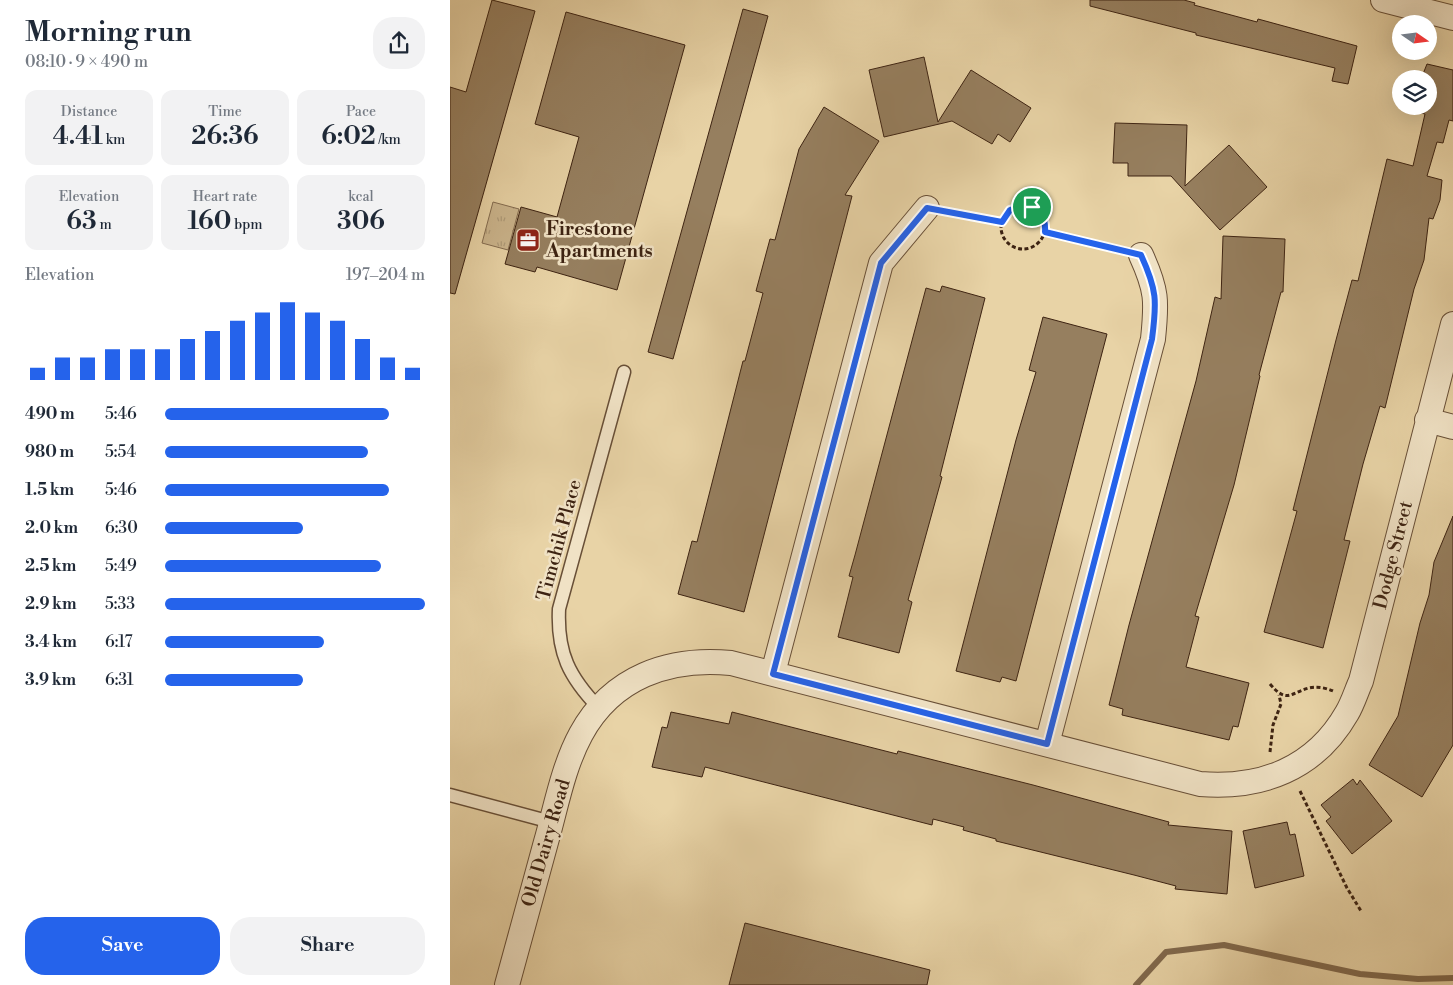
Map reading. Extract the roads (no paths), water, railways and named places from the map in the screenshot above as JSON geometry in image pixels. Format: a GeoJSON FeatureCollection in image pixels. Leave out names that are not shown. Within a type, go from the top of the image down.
{"type":"FeatureCollection","features":[{"type":"Feature","properties":{"kind":"street"},"geometry":{"type":"LineString","coordinates":[[1383,0],[1453,18]]}},
{"type":"Feature","properties":{"kind":"street"},"geometry":{"type":"LineString","coordinates":[[773,674],[881,263],[927,208]]}},
{"type":"Feature","properties":{"kind":"street"},"geometry":{"type":"LineString","coordinates":[[1047,744],[1152,339],[1156,310],[1154,282],[1141,255]]}},
{"type":"Feature","properties":{"kind":"street","name":"Dodge Street"},"geometry":{"type":"LineString","coordinates":[[1047,744],[1200,784],[1243,785],[1271,778],[1296,765],[1328,740],[1347,713],[1361,681],[1426,420],[1453,324]]}},
{"type":"Feature","properties":{"kind":"street"},"geometry":{"type":"LineString","coordinates":[[1426,420],[1453,427]]}},
{"type":"Feature","properties":{"kind":"street","name":"Old Dairy Road"},"geometry":{"type":"LineString","coordinates":[[507,985],[572,752],[589,721],[613,694],[630,682],[654,670],[679,663],[705,660],[731,663],[1047,744]]}},
{"type":"Feature","properties":{"kind":"lane","name":"Timchik Place"},"geometry":{"type":"LineString","coordinates":[[599,708],[582,690],[569,671],[558,629],[559,610],[624,372]]}},
{"type":"Feature","properties":{"kind":"lane"},"geometry":{"type":"LineString","coordinates":[[450,795],[552,822]]}},
{"type":"Feature","properties":{"kind":"waterway"},"geometry":{"type":"LineString","coordinates":[[1136,985],[1166,952],[1224,945],[1360,974],[1418,979],[1453,978]]}},
{"type":"Feature","properties":{"kind":"place","name":"Firestone Apartments"},"geometry":{"type":"Point","coordinates":[528,240]}}]}
